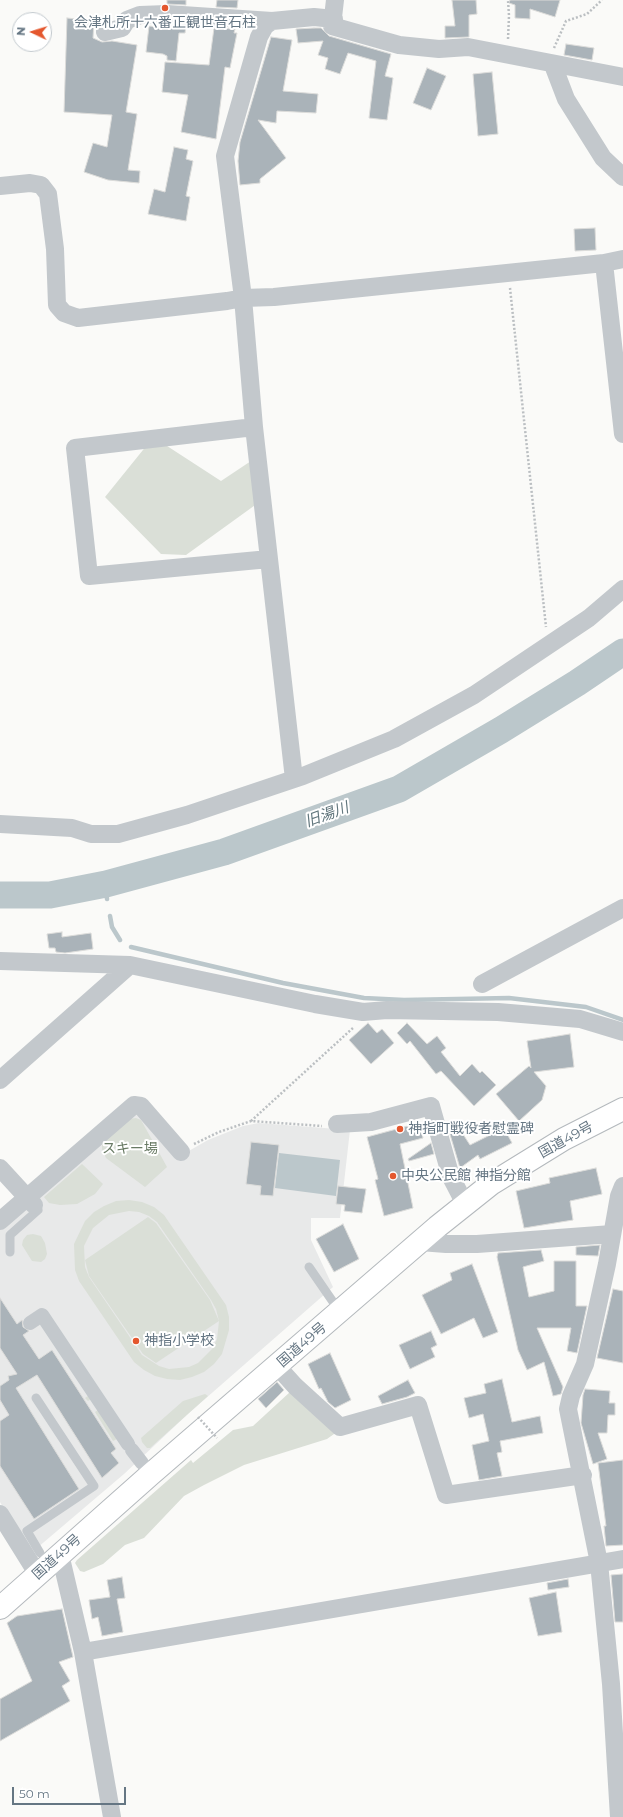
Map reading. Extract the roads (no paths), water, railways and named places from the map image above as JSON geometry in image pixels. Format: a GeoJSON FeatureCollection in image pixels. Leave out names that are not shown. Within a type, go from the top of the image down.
{"type":"FeatureCollection","features":[{"type":"Feature","properties":{"kind":"highway","name":"国道49号"},"geometry":{"type":"LineString","coordinates":[[0,1608],[38,1575],[50,1554],[277,1366],[465,1204],[491,1184],[564,1139],[623,1109]]}},
{"type":"Feature","properties":{"kind":"street"},"geometry":{"type":"LineString","coordinates":[[335,0],[332,26],[399,45],[439,49],[468,47],[623,77]]}},
{"type":"Feature","properties":{"kind":"street"},"geometry":{"type":"LineString","coordinates":[[105,32],[122,28],[127,20],[140,15],[167,14],[272,22],[314,17],[334,19]]}},
{"type":"Feature","properties":{"kind":"street"},"geometry":{"type":"LineString","coordinates":[[272,22],[265,26],[259,37],[226,156],[243,298],[254,427],[294,779]]}},
{"type":"Feature","properties":{"kind":"street"},"geometry":{"type":"LineString","coordinates":[[551,64],[566,99],[603,158],[623,177]]}},
{"type":"Feature","properties":{"kind":"street"},"geometry":{"type":"LineString","coordinates":[[0,186],[30,183],[40,185],[48,194],[53,227],[58,305],[64,313],[78,318],[227,302],[243,298],[274,297],[604,263],[623,259]]}},
{"type":"Feature","properties":{"kind":"street"},"geometry":{"type":"LineString","coordinates":[[604,263],[623,434]]}},
{"type":"Feature","properties":{"kind":"street"},"geometry":{"type":"LineString","coordinates":[[254,427],[75,448],[88,569],[89,576],[269,559]]}},
{"type":"Feature","properties":{"kind":"street"},"geometry":{"type":"LineString","coordinates":[[1,821],[72,828],[91,834],[118,834],[186,815],[294,779],[394,739],[474,695],[589,618],[623,589]]}},
{"type":"Feature","properties":{"kind":"street"},"geometry":{"type":"LineString","coordinates":[[482,984],[623,908]]}},
{"type":"Feature","properties":{"kind":"street"},"geometry":{"type":"LineString","coordinates":[[0,961],[130,965],[315,1004],[363,1012],[386,1010],[498,1012],[580,1019],[623,1032]]}},
{"type":"Feature","properties":{"kind":"street"},"geometry":{"type":"LineString","coordinates":[[0,1080],[130,965]]}},
{"type":"Feature","properties":{"kind":"street"},"geometry":{"type":"LineString","coordinates":[[0,1221],[30,1201],[134,1105],[141,1106],[182,1152]]}},
{"type":"Feature","properties":{"kind":"street"},"geometry":{"type":"LineString","coordinates":[[337,1124],[371,1122],[431,1106],[451,1177],[465,1204]]}},
{"type":"Feature","properties":{"kind":"street"},"geometry":{"type":"LineString","coordinates":[[0,1168],[30,1201]]}},
{"type":"Feature","properties":{"kind":"street"},"geometry":{"type":"LineString","coordinates":[[619,1817],[617,1683],[599,1563],[568,1410],[571,1396],[585,1364],[615,1265],[612,1234],[623,1186]]}},
{"type":"Feature","properties":{"kind":"street"},"geometry":{"type":"LineString","coordinates":[[420,1242],[477,1244],[612,1234]]}},
{"type":"Feature","properties":{"kind":"street"},"geometry":{"type":"LineString","coordinates":[[30,1323],[42,1315],[86,1392],[142,1463]]}},
{"type":"Feature","properties":{"kind":"street"},"geometry":{"type":"LineString","coordinates":[[277,1366],[295,1386],[340,1427],[418,1405],[446,1495],[582,1476]]}},
{"type":"Feature","properties":{"kind":"street"},"geometry":{"type":"LineString","coordinates":[[0,1514],[38,1575]]}},
{"type":"Feature","properties":{"kind":"street"},"geometry":{"type":"LineString","coordinates":[[50,1554],[83,1652],[112,1817]]}},
{"type":"Feature","properties":{"kind":"street"},"geometry":{"type":"LineString","coordinates":[[83,1652],[623,1559]]}},
{"type":"Feature","properties":{"kind":"lane"},"geometry":{"type":"LineString","coordinates":[[10,1252],[10,1235],[38,1210],[30,1201]]}},
{"type":"Feature","properties":{"kind":"lane"},"geometry":{"type":"LineString","coordinates":[[309,1267],[340,1312]]}},
{"type":"Feature","properties":{"kind":"lane"},"geometry":{"type":"LineString","coordinates":[[36,1398],[94,1486],[28,1531],[50,1554]]}},
{"type":"Feature","properties":{"kind":"waterway","name":"旧湯川"},"geometry":{"type":"LineString","coordinates":[[0,895],[50,895],[106,884],[224,852],[399,789],[501,730],[577,683],[623,652]]}},
{"type":"Feature","properties":{"kind":"waterway"},"geometry":{"type":"LineString","coordinates":[[105,884],[107,899]]}},
{"type":"Feature","properties":{"kind":"waterway"},"geometry":{"type":"LineString","coordinates":[[110,916],[112,927],[120,940]]}},
{"type":"Feature","properties":{"kind":"waterway"},"geometry":{"type":"LineString","coordinates":[[131,947],[283,983],[364,998],[404,1000],[509,998],[586,1007],[623,1020]]}},
{"type":"Feature","properties":{"kind":"place","name":"会津札所十六番正観世音石柱"},"geometry":{"type":"Point","coordinates":[165,8]}},
{"type":"Feature","properties":{"kind":"place","name":"神指町戦役者慰霊碑"},"geometry":{"type":"Point","coordinates":[400,1129]}},
{"type":"Feature","properties":{"kind":"place","name":"中央公民館 神指分館"},"geometry":{"type":"Point","coordinates":[393,1176]}},
{"type":"Feature","properties":{"kind":"place","name":"神指小学校"},"geometry":{"type":"Point","coordinates":[136,1341]}},
{"type":"Feature","properties":{"kind":"park label","name":"スキー場"},"geometry":{"type":"Point","coordinates":[130,1149]}}]}
